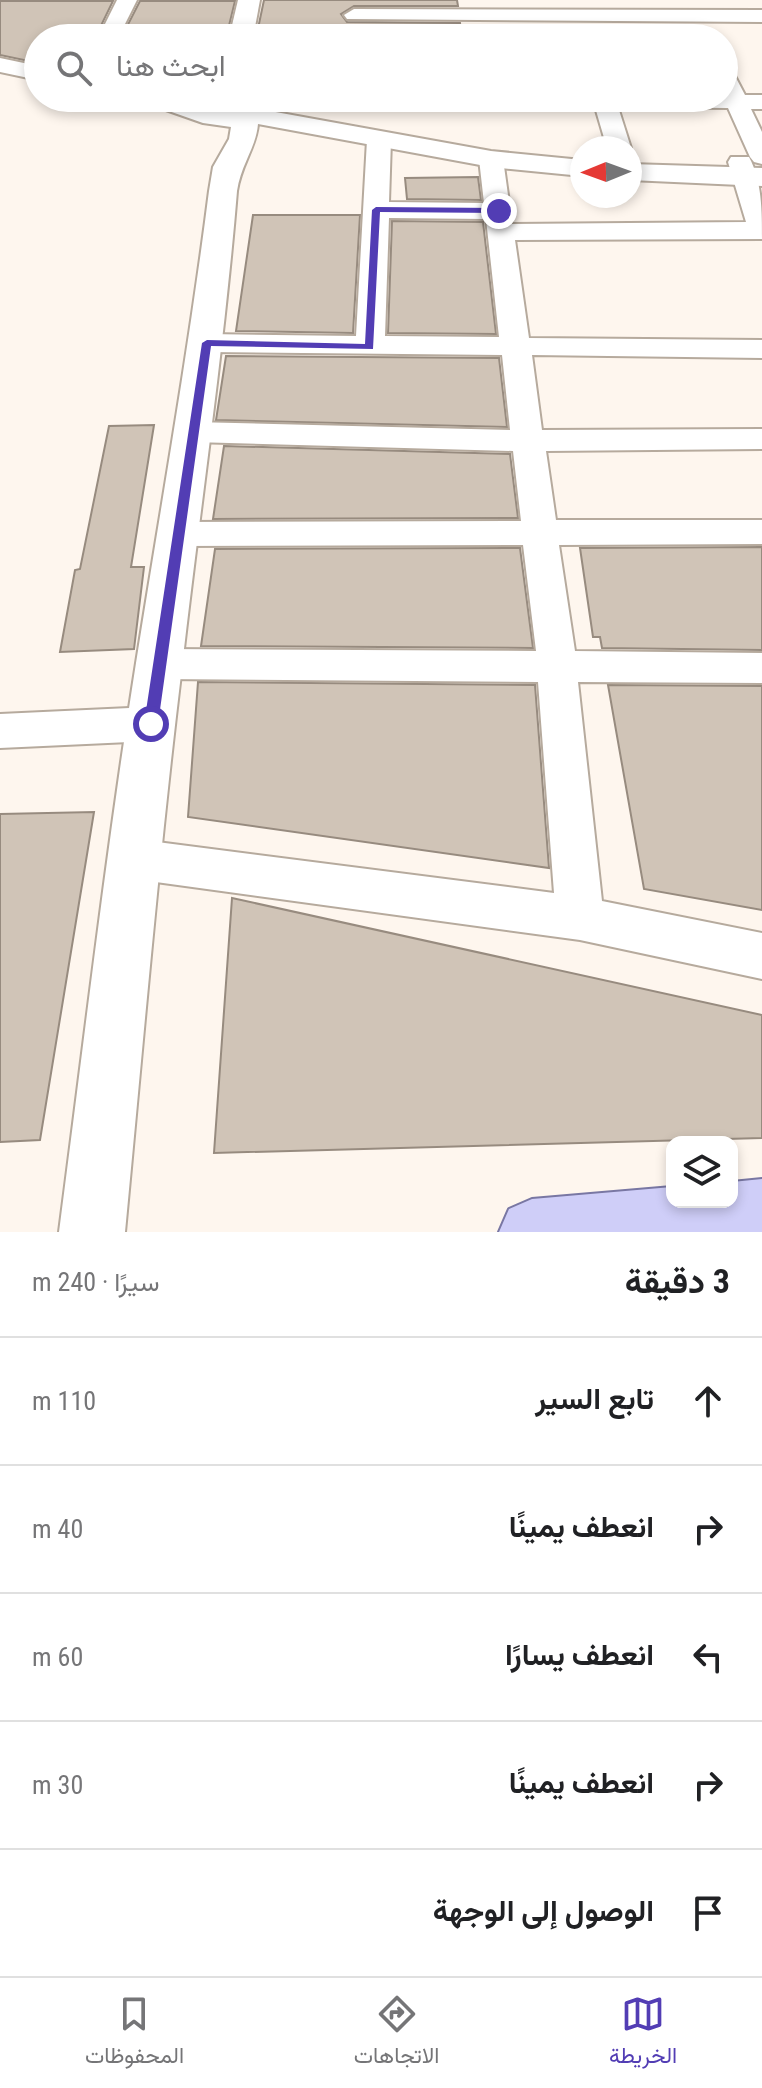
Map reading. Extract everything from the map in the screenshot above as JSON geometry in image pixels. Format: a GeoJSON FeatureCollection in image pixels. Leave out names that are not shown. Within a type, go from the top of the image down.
{"type":"FeatureCollection","features":[{"type":"Feature","properties":{"kind":"main road"},"geometry":{"type":"LineString","coordinates":[[244,24],[249,0]]}},
{"type":"Feature","properties":{"kind":"main road"},"geometry":{"type":"LineString","coordinates":[[0,50],[24,54]]}},
{"type":"Feature","properties":{"kind":"main road"},"geometry":{"type":"LineString","coordinates":[[0,65],[24,70]]}},
{"type":"Feature","properties":{"kind":"main road"},"geometry":{"type":"LineString","coordinates":[[92,1232],[151,724],[230,163],[220,144],[232,112]]}},
{"type":"Feature","properties":{"kind":"main road"},"geometry":{"type":"LineString","coordinates":[[249,112],[379,140],[491,159],[570,167]]}},
{"type":"Feature","properties":{"kind":"main road"},"geometry":{"type":"LineString","coordinates":[[261,112],[570,154]]}},
{"type":"Feature","properties":{"kind":"main road"},"geometry":{"type":"LineString","coordinates":[[230,163],[272,139],[309,127]]}},
{"type":"Feature","properties":{"kind":"main road"},"geometry":{"type":"LineString","coordinates":[[642,160],[754,167]]}},
{"type":"Feature","properties":{"kind":"main road"},"geometry":{"type":"LineString","coordinates":[[642,172],[754,167]]}},
{"type":"Feature","properties":{"kind":"main road"},"geometry":{"type":"LineString","coordinates":[[532,1232],[762,1212]]}},
{"type":"Feature","properties":{"kind":"street"},"geometry":{"type":"LineString","coordinates":[[115,24],[127,0]]}},
{"type":"Feature","properties":{"kind":"street"},"geometry":{"type":"LineString","coordinates":[[354,8],[692,8],[762,16]]}},
{"type":"Feature","properties":{"kind":"street"},"geometry":{"type":"LineString","coordinates":[[738,102],[762,102]]}},
{"type":"Feature","properties":{"kind":"street"},"geometry":{"type":"LineString","coordinates":[[376,210],[500,222],[762,230],[754,167],[738,109]]}},
{"type":"Feature","properties":{"kind":"street"},"geometry":{"type":"LineString","coordinates":[[608,112],[615,136]]}},
{"type":"Feature","properties":{"kind":"street"},"geometry":{"type":"LineString","coordinates":[[370,347],[379,140]]}},
{"type":"Feature","properties":{"kind":"street"},"geometry":{"type":"LineString","coordinates":[[491,159],[557,666],[580,918]]}},
{"type":"Feature","properties":{"kind":"street"},"geometry":{"type":"LineString","coordinates":[[207,343],[762,349]]}},
{"type":"Feature","properties":{"kind":"street"},"geometry":{"type":"LineString","coordinates":[[193,432],[527,441],[762,439]]}},
{"type":"Feature","properties":{"kind":"street"},"geometry":{"type":"LineString","coordinates":[[178,534],[762,532]]}},
{"type":"Feature","properties":{"kind":"street"},"geometry":{"type":"LineString","coordinates":[[159,664],[762,668]]}},
{"type":"Feature","properties":{"kind":"street"},"geometry":{"type":"LineString","coordinates":[[0,731],[151,724]]}},
{"type":"Feature","properties":{"kind":"street"},"geometry":{"type":"LineString","coordinates":[[134,859],[580,918],[762,956]]}},
{"type":"Feature","properties":{"kind":"building"},"geometry":{"type":"Polygon","coordinates":[[[264,0],[457,0],[458,6],[354,6],[341,14],[347,22],[460,24],[259,24],[264,0]]]}},
{"type":"Feature","properties":{"kind":"building"},"geometry":{"type":"Polygon","coordinates":[[[0,1],[113,1],[102,24],[24,24],[24,60],[0,55],[0,1]]]}},
{"type":"Feature","properties":{"kind":"building"},"geometry":{"type":"Polygon","coordinates":[[[140,1],[235,1],[229,24],[128,24],[140,1]]]}},
{"type":"Feature","properties":{"kind":"building"},"geometry":{"type":"Polygon","coordinates":[[[478,177],[481,200],[407,199],[405,178],[478,177]]]}},
{"type":"Feature","properties":{"kind":"building"},"geometry":{"type":"Polygon","coordinates":[[[253,215],[360,215],[353,333],[236,331],[253,215]]]}},
{"type":"Feature","properties":{"kind":"building"},"geometry":{"type":"Polygon","coordinates":[[[392,221],[483,222],[496,334],[388,333],[392,221]]]}},
{"type":"Feature","properties":{"kind":"building"},"geometry":{"type":"Polygon","coordinates":[[[226,356],[499,358],[507,427],[216,420],[226,356]]]}},
{"type":"Feature","properties":{"kind":"building"},"geometry":{"type":"Polygon","coordinates":[[[154,425],[131,567],[144,567],[134,649],[60,652],[75,570],[80,569],[109,426],[154,425]]]}},
{"type":"Feature","properties":{"kind":"building"},"geometry":{"type":"Polygon","coordinates":[[[224,446],[510,454],[518,518],[213,519],[224,446]]]}},
{"type":"Feature","properties":{"kind":"building"},"geometry":{"type":"Polygon","coordinates":[[[762,547],[762,650],[602,648],[600,637],[593,637],[580,548],[762,547]]]}},
{"type":"Feature","properties":{"kind":"building"},"geometry":{"type":"Polygon","coordinates":[[[520,548],[533,648],[201,646],[215,549],[520,548]]]}},
{"type":"Feature","properties":{"kind":"building"},"geometry":{"type":"Polygon","coordinates":[[[198,682],[535,685],[549,868],[188,817],[198,682]]]}},
{"type":"Feature","properties":{"kind":"building"},"geometry":{"type":"Polygon","coordinates":[[[608,685],[762,686],[762,910],[644,889],[608,685]]]}},
{"type":"Feature","properties":{"kind":"building"},"geometry":{"type":"Polygon","coordinates":[[[94,812],[40,1140],[0,1142],[0,814],[94,812]]]}},
{"type":"Feature","properties":{"kind":"building"},"geometry":{"type":"Polygon","coordinates":[[[232,898],[762,1015],[762,1138],[666,1136],[666,1141],[214,1153],[232,898]]]}},
{"type":"Feature","properties":{"kind":"route"},"geometry":{"type":"LineString","coordinates":[[151,724],[207,343],[370,347],[376,210],[499,211]]}}]}
